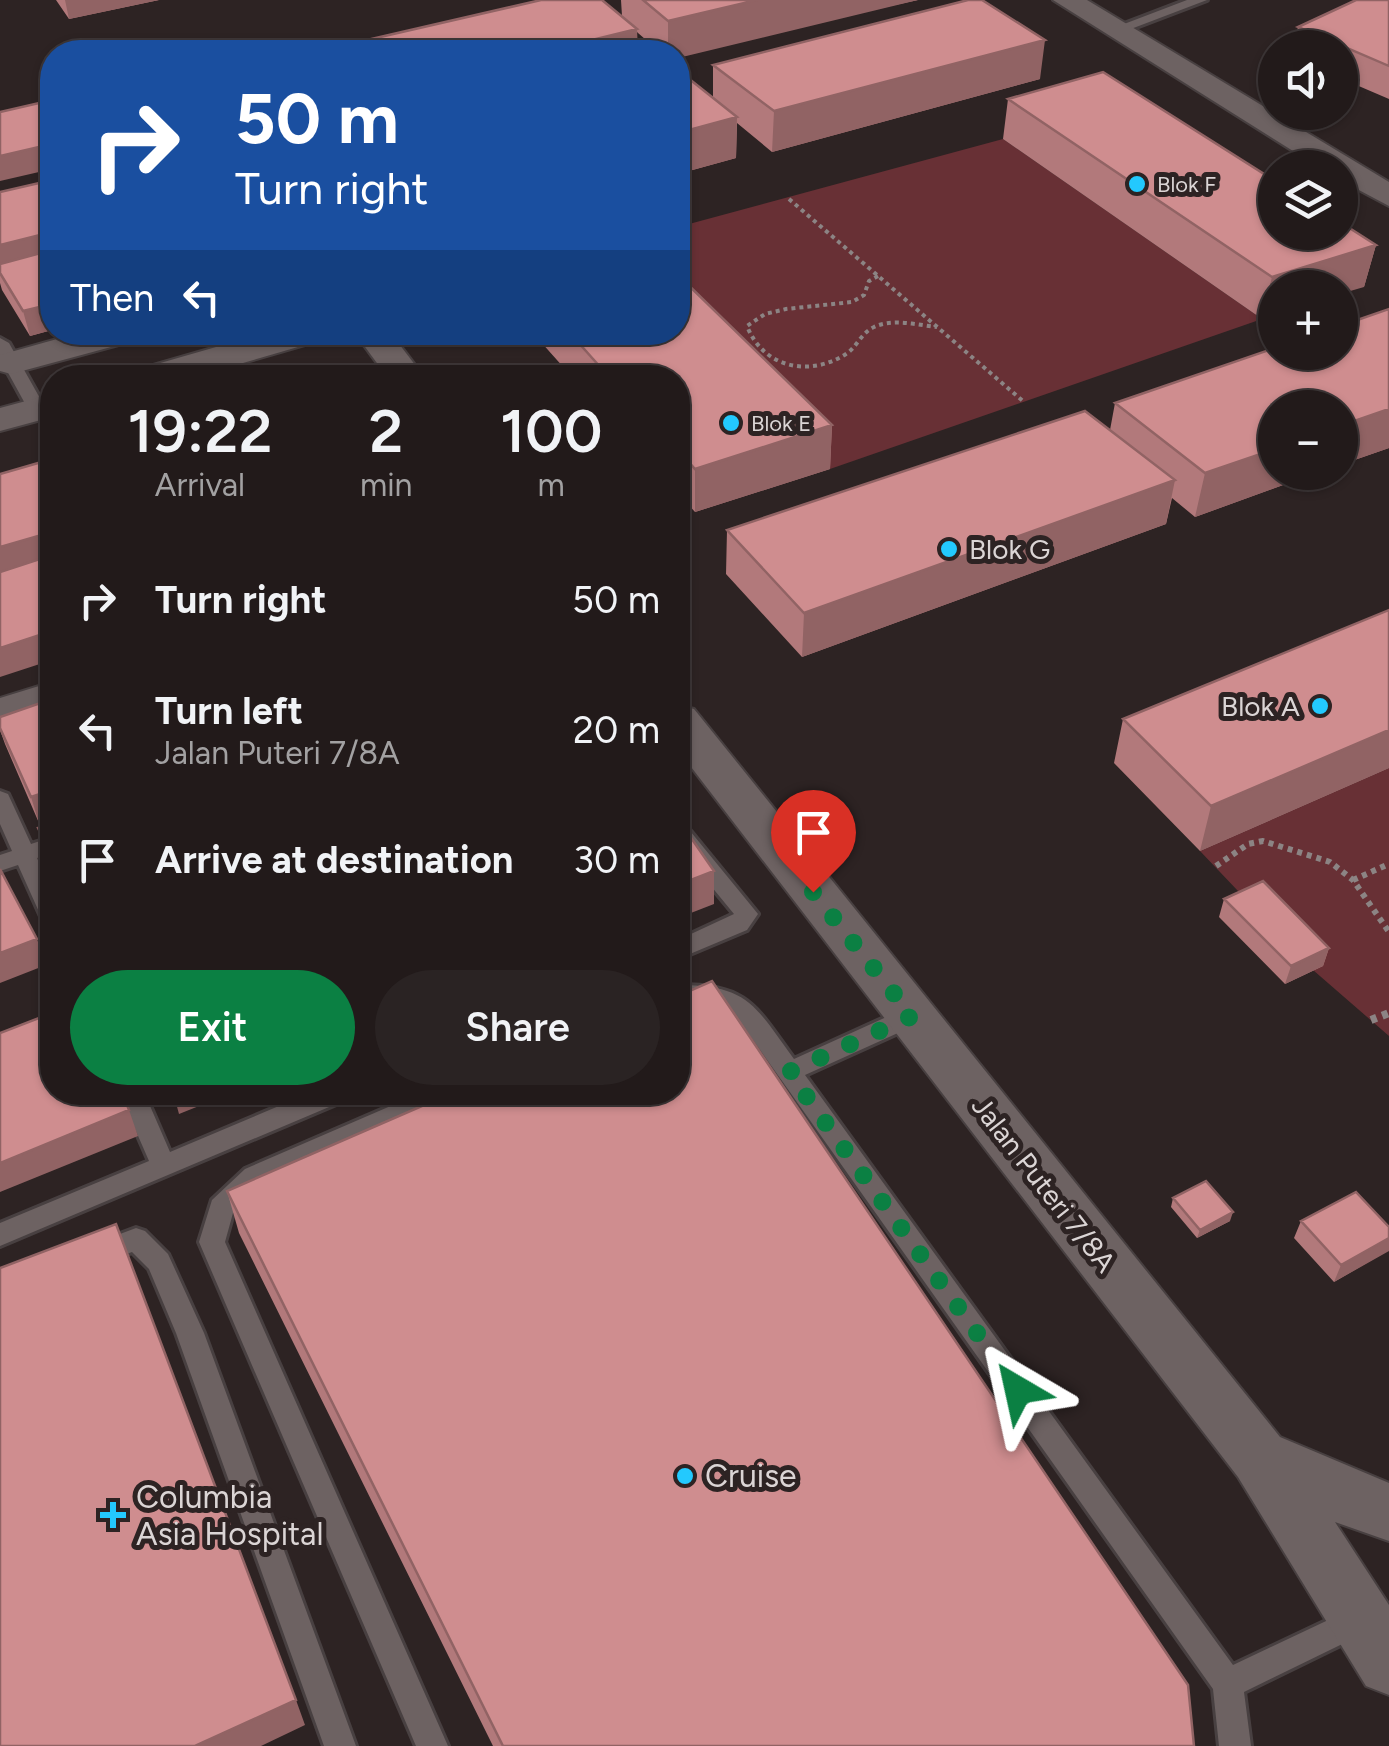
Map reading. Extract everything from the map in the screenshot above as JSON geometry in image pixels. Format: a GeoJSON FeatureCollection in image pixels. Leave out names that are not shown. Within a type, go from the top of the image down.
{"type":"FeatureCollection","features":[{"type":"Feature","properties":{"kind":"street"},"geometry":{"type":"LineString","coordinates":[[1067,0],[1389,196]]}},
{"type":"Feature","properties":{"kind":"street"},"geometry":{"type":"LineString","coordinates":[[6,353],[51,345]]}},
{"type":"Feature","properties":{"kind":"street"},"geometry":{"type":"LineString","coordinates":[[194,365],[264,345]]}},
{"type":"Feature","properties":{"kind":"street"},"geometry":{"type":"LineString","coordinates":[[381,345],[397,365]]}},
{"type":"Feature","properties":{"kind":"street"},"geometry":{"type":"LineString","coordinates":[[0,420],[40,408]]}},
{"type":"Feature","properties":{"kind":"street"},"geometry":{"type":"LineString","coordinates":[[0,714],[40,701]]}},
{"type":"Feature","properties":{"kind":"street","name":"Jalan Puteri 7/8A"},"geometry":{"type":"LineString","coordinates":[[690,735],[1259,1457],[1381,1628]]}},
{"type":"Feature","properties":{"kind":"street"},"geometry":{"type":"LineString","coordinates":[[1259,1457],[1364,1505],[1389,1512]]}},
{"type":"Feature","properties":{"kind":"lane"},"geometry":{"type":"LineString","coordinates":[[1118,29],[1200,0]]}},
{"type":"Feature","properties":{"kind":"lane"},"geometry":{"type":"LineString","coordinates":[[6,353],[40,400]]}},
{"type":"Feature","properties":{"kind":"lane"},"geometry":{"type":"LineString","coordinates":[[0,799],[40,889]]}},
{"type":"Feature","properties":{"kind":"lane"},"geometry":{"type":"LineString","coordinates":[[690,846],[747,914],[739,924],[690,945]]}},
{"type":"Feature","properties":{"kind":"lane"},"geometry":{"type":"LineString","coordinates":[[0,863],[40,848]]}},
{"type":"Feature","properties":{"kind":"lane"},"geometry":{"type":"LineString","coordinates":[[690,994],[715,994],[744,1009],[1228,1684],[1235,1746]]}},
{"type":"Feature","properties":{"kind":"lane"},"geometry":{"type":"LineString","coordinates":[[789,1072],[912,1016]]}},
{"type":"Feature","properties":{"kind":"lane"},"geometry":{"type":"LineString","coordinates":[[137,1105],[164,1166]]}},
{"type":"Feature","properties":{"kind":"lane"},"geometry":{"type":"LineString","coordinates":[[0,1235],[308,1105]]}},
{"type":"Feature","properties":{"kind":"lane"},"geometry":{"type":"LineString","coordinates":[[419,1105],[254,1176],[221,1208],[212,1242],[432,1746]]}},
{"type":"Feature","properties":{"kind":"lane"},"geometry":{"type":"LineString","coordinates":[[68,1265],[136,1240],[159,1262],[190,1333],[340,1746]]}},
{"type":"Feature","properties":{"kind":"lane"},"geometry":{"type":"LineString","coordinates":[[1228,1684],[1381,1628]]}},
{"type":"Feature","properties":{"kind":"path"},"geometry":{"type":"LineString","coordinates":[[789,199],[1024,402]]}},
{"type":"Feature","properties":{"kind":"path"},"geometry":{"type":"LineString","coordinates":[[878,276],[869,281],[864,295],[852,302],[765,314],[747,326],[752,345],[764,358],[784,365],[806,365],[830,362],[850,352],[868,330],[883,325],[937,326]]}},
{"type":"Feature","properties":{"kind":"path"},"geometry":{"type":"LineString","coordinates":[[1216,866],[1248,844],[1262,841],[1330,862],[1353,880],[1389,932]]}},
{"type":"Feature","properties":{"kind":"path"},"geometry":{"type":"LineString","coordinates":[[1353,880],[1389,864]]}},
{"type":"Feature","properties":{"kind":"path"},"geometry":{"type":"LineString","coordinates":[[1372,1020],[1389,1013]]}},
{"type":"Feature","properties":{"kind":"shaded area"},"geometry":{"type":"Polygon","coordinates":[[[1003,139],[1258,316],[1258,320],[830,469],[690,329],[690,224],[1003,139]]]}},
{"type":"Feature","properties":{"kind":"shaded area"},"geometry":{"type":"Polygon","coordinates":[[[1389,768],[1389,1036],[1313,970],[1200,851],[1389,768]]]}},
{"type":"Feature","properties":{"kind":"building"},"geometry":{"type":"Polygon","coordinates":[[[541,0],[602,0],[637,29],[592,40],[367,40],[541,0]]]}},
{"type":"Feature","properties":{"kind":"building"},"geometry":{"type":"Polygon","coordinates":[[[643,0],[757,0],[668,21],[643,0]]]}},
{"type":"Feature","properties":{"kind":"building"},"geometry":{"type":"Polygon","coordinates":[[[968,0],[982,0],[1045,40],[774,111],[713,65],[968,0]]]}},
{"type":"Feature","properties":{"kind":"building"},"geometry":{"type":"Polygon","coordinates":[[[1356,0],[1389,0],[1389,66],[1358,53],[1358,30],[1298,27],[1356,0]]]}},
{"type":"Feature","properties":{"kind":"building"},"geometry":{"type":"Polygon","coordinates":[[[1103,72],[1258,170],[1258,250],[1358,250],[1358,234],[1376,245],[1295,270],[1262,270],[1008,99],[1103,72]]]}},
{"type":"Feature","properties":{"kind":"building"},"geometry":{"type":"Polygon","coordinates":[[[690,80],[737,117],[690,130],[690,80]]]}},
{"type":"Feature","properties":{"kind":"building"},"geometry":{"type":"Polygon","coordinates":[[[40,103],[40,147],[0,156],[0,112],[40,103]]]}},
{"type":"Feature","properties":{"kind":"building"},"geometry":{"type":"Polygon","coordinates":[[[40,183],[40,235],[0,245],[0,192],[40,183]]]}},
{"type":"Feature","properties":{"kind":"building"},"geometry":{"type":"Polygon","coordinates":[[[40,253],[40,307],[23,311],[0,273],[0,264],[40,253]]]}},
{"type":"Feature","properties":{"kind":"building"},"geometry":{"type":"Polygon","coordinates":[[[690,287],[832,425],[695,469],[690,463],[690,365],[598,365],[581,345],[690,345],[690,287]]]}},
{"type":"Feature","properties":{"kind":"building"},"geometry":{"type":"Polygon","coordinates":[[[1389,309],[1389,409],[1358,420],[1358,390],[1258,390],[1258,455],[1205,473],[1115,403],[1258,354],[1258,370],[1358,370],[1358,320],[1389,309]]]}},
{"type":"Feature","properties":{"kind":"building"},"geometry":{"type":"Polygon","coordinates":[[[1085,411],[1175,480],[804,613],[727,530],[1085,411]]]}},
{"type":"Feature","properties":{"kind":"building"},"geometry":{"type":"Polygon","coordinates":[[[40,462],[40,535],[0,547],[0,474],[40,462]]]}},
{"type":"Feature","properties":{"kind":"building"},"geometry":{"type":"Polygon","coordinates":[[[40,559],[40,635],[0,648],[0,572],[40,559]]]}},
{"type":"Feature","properties":{"kind":"building","name":"Blok A"},"geometry":{"type":"Polygon","coordinates":[[[1389,610],[1389,730],[1211,806],[1123,719],[1389,610]]]}},
{"type":"Feature","properties":{"kind":"building"},"geometry":{"type":"Polygon","coordinates":[[[40,703],[40,794],[31,797],[0,728],[0,717],[40,703]]]}},
{"type":"Feature","properties":{"kind":"building"},"geometry":{"type":"Polygon","coordinates":[[[690,836],[714,871],[690,880],[690,836]]]}},
{"type":"Feature","properties":{"kind":"building"},"geometry":{"type":"Polygon","coordinates":[[[0,869],[37,939],[0,953],[0,869]]]}},
{"type":"Feature","properties":{"kind":"building"},"geometry":{"type":"Polygon","coordinates":[[[1263,881],[1329,948],[1291,966],[1224,899],[1263,881]]]}},
{"type":"Feature","properties":{"kind":"building","name":"Cruise"},"geometry":{"type":"Polygon","coordinates":[[[712,981],[1188,1685],[1194,1746],[503,1746],[227,1191],[424,1105],[690,1105],[690,991],[712,981]]]}},
{"type":"Feature","properties":{"kind":"building"},"geometry":{"type":"Polygon","coordinates":[[[40,1018],[40,1105],[127,1105],[129,1110],[0,1163],[0,1033],[40,1018]]]}},
{"type":"Feature","properties":{"kind":"building"},"geometry":{"type":"Polygon","coordinates":[[[1206,1181],[1233,1212],[1200,1230],[1173,1198],[1206,1181]]]}},
{"type":"Feature","properties":{"kind":"building"},"geometry":{"type":"Polygon","coordinates":[[[1356,1192],[1389,1227],[1389,1238],[1341,1265],[1301,1221],[1356,1192]]]}},
{"type":"Feature","properties":{"kind":"building","name":"Columbia Asia Hospital"},"geometry":{"type":"Polygon","coordinates":[[[116,1224],[296,1700],[195,1746],[0,1746],[0,1268],[116,1224]]]}},
{"type":"Feature","properties":{"kind":"place","name":"Blok F"},"geometry":{"type":"Point","coordinates":[1137,184]}},
{"type":"Feature","properties":{"kind":"place","name":"Blok E"},"geometry":{"type":"Point","coordinates":[731,423]}},
{"type":"Feature","properties":{"kind":"place","name":"Blok G"},"geometry":{"type":"Point","coordinates":[949,549]}},
{"type":"Feature","properties":{"kind":"place","name":"Blok A"},"geometry":{"type":"Point","coordinates":[1320,706]}},
{"type":"Feature","properties":{"kind":"place","name":"Cruise"},"geometry":{"type":"Point","coordinates":[685,1476]}},
{"type":"Feature","properties":{"kind":"place","name":"Columbia Asia Hospital"},"geometry":{"type":"Point","coordinates":[113,1515]}},
{"type":"Feature","properties":{"kind":"route"},"geometry":{"type":"LineString","coordinates":[[813,892],[912,1016],[789,1072],[1018,1390]]}}]}
